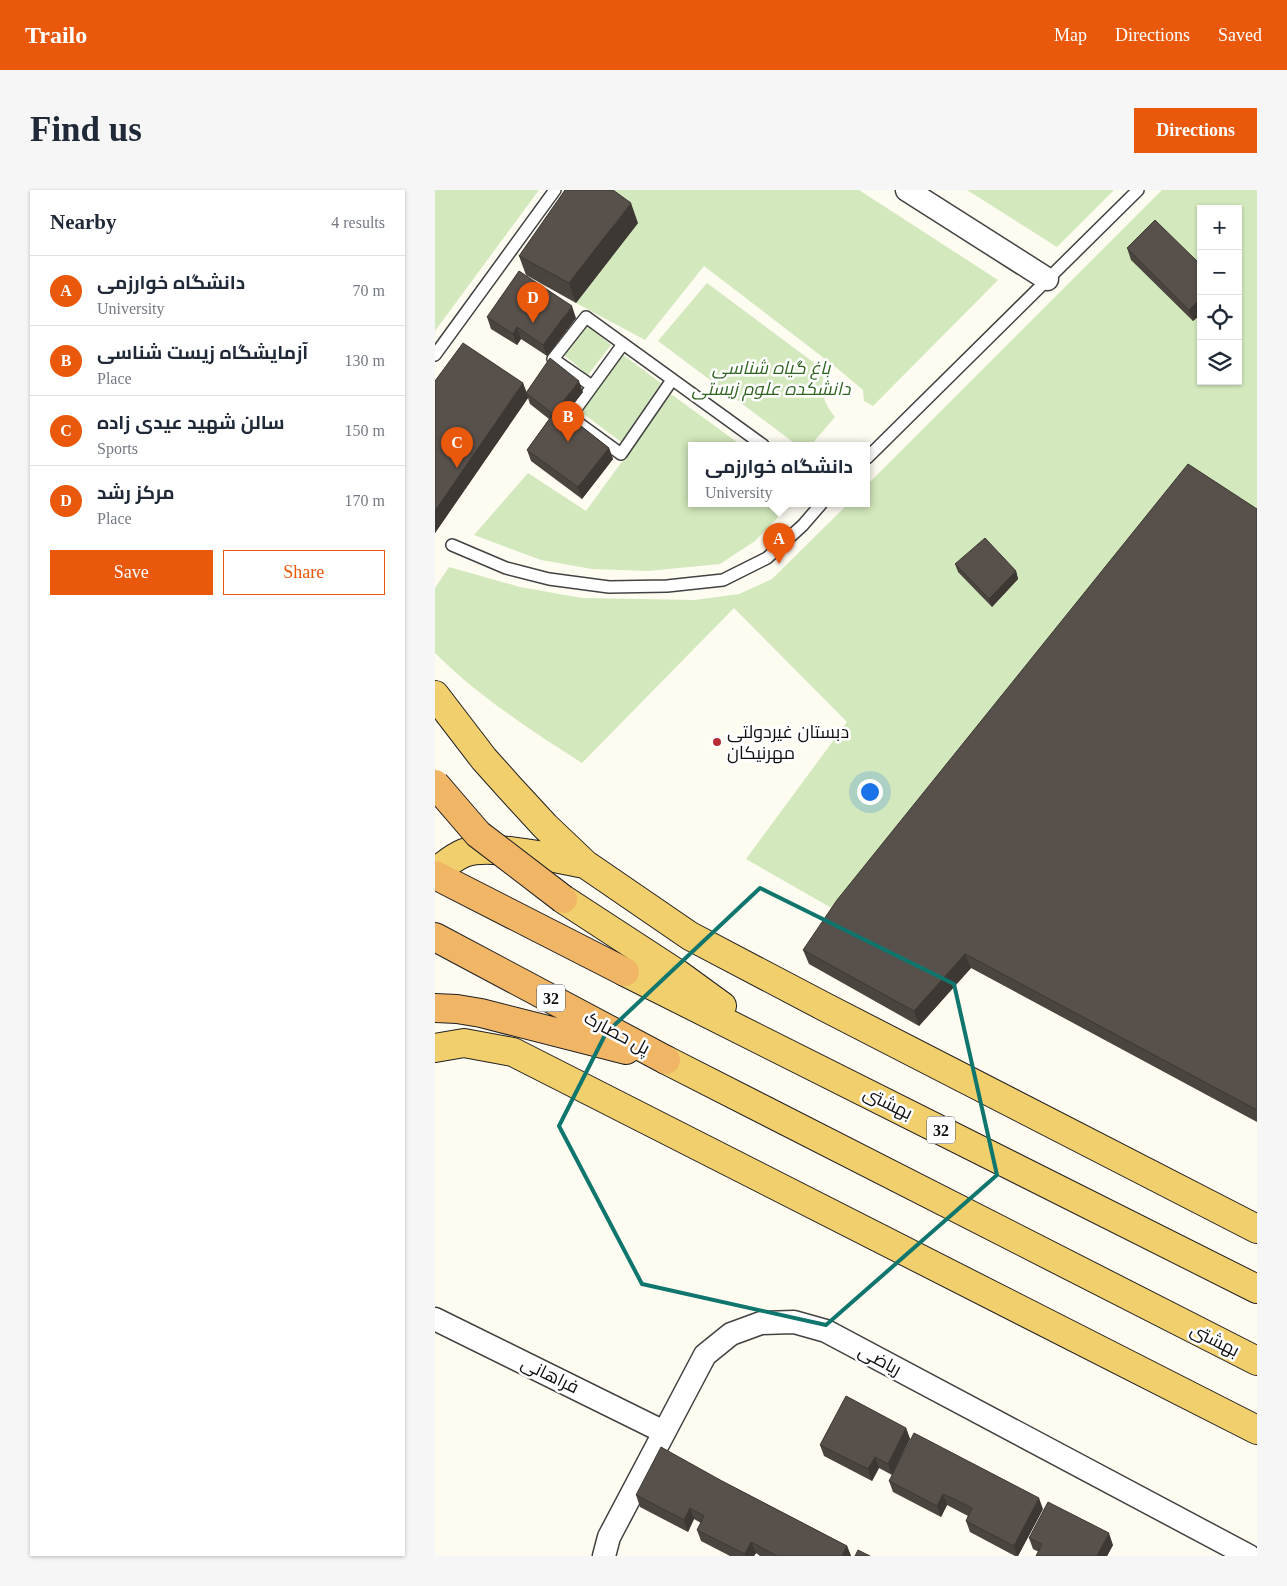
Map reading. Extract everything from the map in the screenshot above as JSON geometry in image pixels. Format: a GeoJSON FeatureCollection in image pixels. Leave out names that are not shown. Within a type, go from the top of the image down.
{"type":"FeatureCollection","features":[{"type":"Feature","properties":{"kind":"highway"},"geometry":{"type":"LineString","coordinates":[[435,784],[478,834],[563,899]]}},
{"type":"Feature","properties":{"kind":"highway","name":"32"},"geometry":{"type":"LineString","coordinates":[[435,874],[625,972]]}},
{"type":"Feature","properties":{"kind":"highway","name":"پل حصارک"},"geometry":{"type":"LineString","coordinates":[[435,937],[666,1060]]}},
{"type":"Feature","properties":{"kind":"highway"},"geometry":{"type":"LineString","coordinates":[[435,1008],[481,1013],[666,1060]]}},
{"type":"Feature","properties":{"kind":"main road"},"geometry":{"type":"LineString","coordinates":[[435,695],[497,774],[545,826],[585,864],[690,936],[1257,1229]]}},
{"type":"Feature","properties":{"kind":"main road"},"geometry":{"type":"LineString","coordinates":[[435,874],[465,853],[487,850],[537,854],[585,864]]}},
{"type":"Feature","properties":{"kind":"main road"},"geometry":{"type":"LineString","coordinates":[[563,899],[678,974],[790,1055]]}},
{"type":"Feature","properties":{"kind":"main road","name":"بهشتى"},"geometry":{"type":"LineString","coordinates":[[625,972],[1257,1289]]}},
{"type":"Feature","properties":{"kind":"main road"},"geometry":{"type":"LineString","coordinates":[[435,1013],[464,1043]]}},
{"type":"Feature","properties":{"kind":"main road"},"geometry":{"type":"LineString","coordinates":[[435,1048],[464,1043],[513,1052],[1257,1430]]}},
{"type":"Feature","properties":{"kind":"main road","name":"بهشتى"},"geometry":{"type":"LineString","coordinates":[[666,1060],[1257,1361]]}},
{"type":"Feature","properties":{"kind":"street"},"geometry":{"type":"LineString","coordinates":[[907,190],[1047,279]]}},
{"type":"Feature","properties":{"kind":"street","name":"فراهانی"},"geometry":{"type":"LineString","coordinates":[[435,1319],[664,1432]]}},
{"type":"Feature","properties":{"kind":"street","name":"ریاضی"},"geometry":{"type":"LineString","coordinates":[[604,1556],[609,1537],[705,1355],[731,1334],[738,1331],[761,1323],[794,1322],[826,1331],[1249,1556]]}},
{"type":"Feature","properties":{"kind":"lane"},"geometry":{"type":"LineString","coordinates":[[435,355],[555,190]]}},
{"type":"Feature","properties":{"kind":"lane"},"geometry":{"type":"LineString","coordinates":[[870,455],[1138,190]]}},
{"type":"Feature","properties":{"kind":"lane"},"geometry":{"type":"LineString","coordinates":[[591,386],[553,359],[586,317],[759,442]]}},
{"type":"Feature","properties":{"kind":"lane"},"geometry":{"type":"LineString","coordinates":[[623,344],[570,417],[621,454],[672,380]]}},
{"type":"Feature","properties":{"kind":"lane"},"geometry":{"type":"LineString","coordinates":[[452,545],[506,568],[549,580],[609,587],[667,586],[723,580],[767,558],[803,525],[819,507]]}},
{"type":"Feature","properties":{"kind":"highlighted area"},"geometry":{"type":"Polygon","coordinates":[[[760,888],[954,984],[997,1175],[826,1325],[642,1284],[559,1126],[606,1033],[760,888]]]}},
{"type":"Feature","properties":{"kind":"green space"},"geometry":{"type":"Polygon","coordinates":[[[435,190],[539,190],[435,331],[435,190]]]}},
{"type":"Feature","properties":{"kind":"green space"},"geometry":{"type":"Polygon","coordinates":[[[594,190],[859,190],[998,280],[873,406],[864,401],[863,390],[838,369],[704,266],[645,340],[576,303],[637,223],[594,190]]]}},
{"type":"Feature","properties":{"kind":"green space"},"geometry":{"type":"Polygon","coordinates":[[[967,190],[1114,190],[1057,247],[967,190]]]}},
{"type":"Feature","properties":{"kind":"green space"},"geometry":{"type":"Polygon","coordinates":[[[1162,190],[1257,190],[1257,520],[842,914],[746,859],[847,722],[734,608],[582,763],[487,698],[435,653],[435,588],[449,567],[520,587],[582,598],[695,600],[739,594],[772,579],[845,507],[870,507],[870,482],[1162,190]]]}},
{"type":"Feature","properties":{"kind":"green space","name":"باغ گیاه شناسی دانشکده علوم زیستی"},"geometry":{"type":"Polygon","coordinates":[[[707,283],[825,371],[822,384],[823,395],[835,417],[814,442],[793,442],[658,341],[707,283]]]}},
{"type":"Feature","properties":{"kind":"green space"},"geometry":{"type":"Polygon","coordinates":[[[586,325],[611,345],[588,375],[564,355],[586,325]]]}},
{"type":"Feature","properties":{"kind":"green space"},"geometry":{"type":"Polygon","coordinates":[[[623,355],[661,383],[621,442],[580,411],[623,355]]]}},
{"type":"Feature","properties":{"kind":"green space"},"geometry":{"type":"Polygon","coordinates":[[[671,394],[737,442],[688,442],[688,507],[788,507],[755,541],[720,564],[648,571],[592,569],[541,560],[474,535],[528,473],[586,511],[671,394]]]}},
{"type":"Feature","properties":{"kind":"building"},"geometry":{"type":"Polygon","coordinates":[[[565,190],[613,190],[631,203],[569,283],[519,256],[565,190]]]}},
{"type":"Feature","properties":{"kind":"building"},"geometry":{"type":"Polygon","coordinates":[[[1155,220],[1197,261],[1197,302],[1189,310],[1127,248],[1155,220]]]}},
{"type":"Feature","properties":{"kind":"building"},"geometry":{"type":"Polygon","coordinates":[[[519,271],[572,306],[543,345],[517,327],[513,334],[487,317],[519,271]]]}},
{"type":"Feature","properties":{"kind":"building"},"geometry":{"type":"Polygon","coordinates":[[[463,343],[523,383],[435,511],[435,381],[463,343]]]}},
{"type":"Feature","properties":{"kind":"building"},"geometry":{"type":"Polygon","coordinates":[[[550,358],[579,381],[558,408],[609,448],[578,487],[527,450],[553,414],[526,393],[550,358]]]}},
{"type":"Feature","properties":{"kind":"building"},"geometry":{"type":"Polygon","coordinates":[[[1188,464],[1257,509],[1257,1110],[965,954],[914,1011],[803,950],[837,900],[1188,464]]]}},
{"type":"Feature","properties":{"kind":"building"},"geometry":{"type":"Polygon","coordinates":[[[985,538],[1016,571],[989,599],[955,564],[985,538]]]}},
{"type":"Feature","properties":{"kind":"building"},"geometry":{"type":"Polygon","coordinates":[[[846,1396],[906,1428],[888,1464],[875,1457],[868,1469],[820,1445],[846,1396]]]}},
{"type":"Feature","properties":{"kind":"building"},"geometry":{"type":"Polygon","coordinates":[[[914,1433],[1039,1498],[1014,1546],[966,1521],[972,1508],[943,1494],[937,1506],[889,1481],[914,1433]]]}},
{"type":"Feature","properties":{"kind":"building"},"geometry":{"type":"Polygon","coordinates":[[[661,1447],[847,1546],[842,1556],[777,1556],[751,1542],[745,1554],[697,1530],[704,1516],[690,1508],[684,1520],[636,1495],[661,1447]]]}},
{"type":"Feature","properties":{"kind":"building"},"geometry":{"type":"Polygon","coordinates":[[[1048,1502],[1109,1533],[1097,1556],[1036,1556],[1042,1544],[1029,1538],[1048,1502]]]}},
{"type":"Feature","properties":{"kind":"building"},"geometry":{"type":"Polygon","coordinates":[[[858,1550],[870,1556],[855,1556],[858,1550]]]}},
{"type":"Feature","properties":{"kind":"place","name":"مرکز رشد"},"geometry":{"type":"Point","coordinates":[533,323]}},
{"type":"Feature","properties":{"kind":"place","name":"آزمایشگاه زیست شناسی"},"geometry":{"type":"Point","coordinates":[568,442]}},
{"type":"Feature","properties":{"kind":"place","name":"سالن شهید عیدی زاده"},"geometry":{"type":"Point","coordinates":[457,468]}},
{"type":"Feature","properties":{"kind":"place","name":"دانشگاه خوارزمی"},"geometry":{"type":"Point","coordinates":[779,564]}},
{"type":"Feature","properties":{"kind":"place","name":"دبستان غیردولتی مهرنیکان"},"geometry":{"type":"Point","coordinates":[717,742]}}]}
